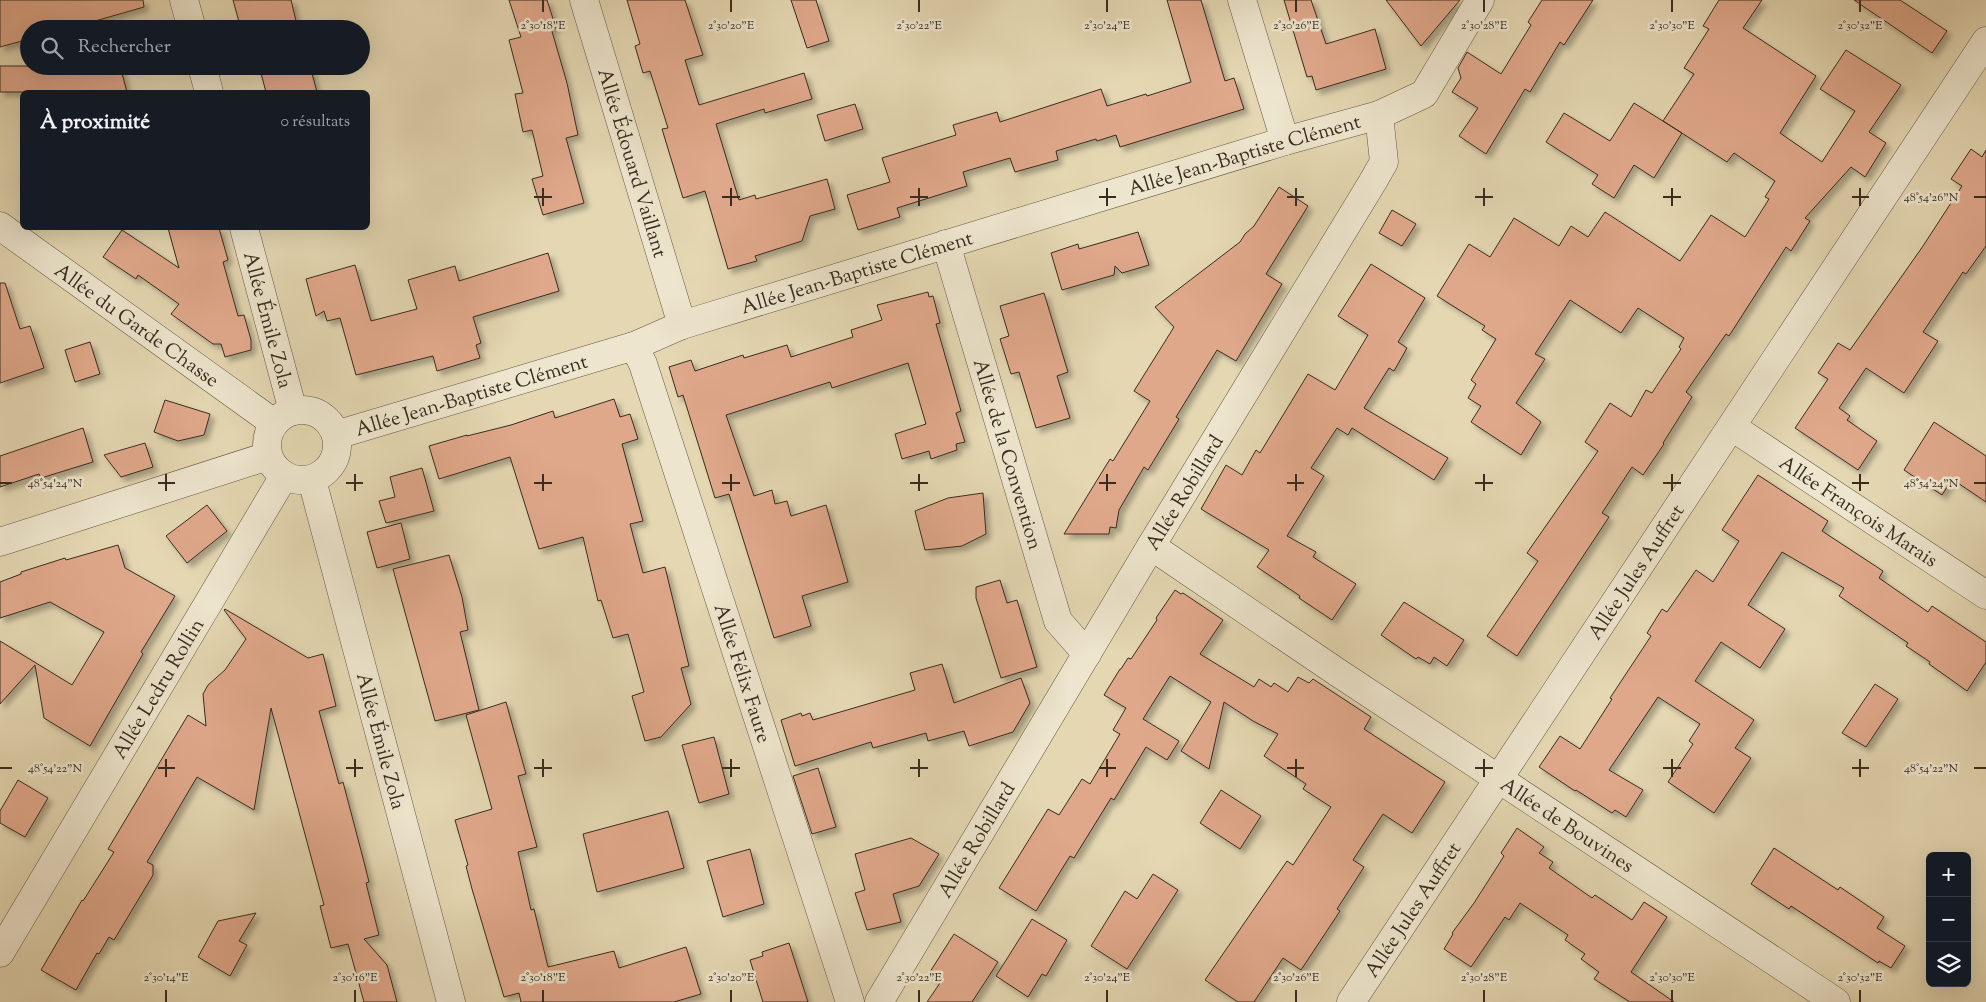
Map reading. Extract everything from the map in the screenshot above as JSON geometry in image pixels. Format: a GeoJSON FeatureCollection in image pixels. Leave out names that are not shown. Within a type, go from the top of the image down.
{"type":"FeatureCollection","features":[{"type":"Feature","properties":{"kind":"street"},"geometry":{"type":"LineString","coordinates":[[184,0],[190,20]]}},
{"type":"Feature","properties":{"kind":"street","name":"Allée Édouard Vaillant"},"geometry":{"type":"LineString","coordinates":[[584,0],[682,325]]}},
{"type":"Feature","properties":{"kind":"street"},"geometry":{"type":"LineString","coordinates":[[1242,0],[1285,141]]}},
{"type":"Feature","properties":{"kind":"street"},"geometry":{"type":"LineString","coordinates":[[1379,115],[1424,94],[1480,0]]}},
{"type":"Feature","properties":{"kind":"street","name":"Allée Jules Auffret"},"geometry":{"type":"LineString","coordinates":[[1351,1002],[1986,41]]}},
{"type":"Feature","properties":{"kind":"street"},"geometry":{"type":"LineString","coordinates":[[204,75],[208,90]]}},
{"type":"Feature","properties":{"kind":"street","name":"Allée Jean-Baptiste Clément"},"geometry":{"type":"LineString","coordinates":[[336,435],[634,346],[682,325],[946,244],[1285,141],[1379,115]]}},
{"type":"Feature","properties":{"kind":"street","name":"Allée Robillard"},"geometry":{"type":"LineString","coordinates":[[880,1002],[1151,546],[1384,162],[1379,115]]}},
{"type":"Feature","properties":{"kind":"street","name":"Allée du Garde Chasse"},"geometry":{"type":"LineString","coordinates":[[0,226],[284,417]]}},
{"type":"Feature","properties":{"kind":"street","name":"Allée Émile Zola"},"geometry":{"type":"LineString","coordinates":[[244,230],[284,417]]}},
{"type":"Feature","properties":{"kind":"street","name":"Allée de la Convention"},"geometry":{"type":"LineString","coordinates":[[946,244],[1058,621],[1087,654]]}},
{"type":"Feature","properties":{"kind":"street","name":"Allée Félix Faure"},"geometry":{"type":"LineString","coordinates":[[634,346],[643,364],[850,1002]]}},
{"type":"Feature","properties":{"kind":"street"},"geometry":{"type":"LineString","coordinates":[[304,410],[315,412],[324,418],[331,425],[336,435],[338,446],[336,457],[322,475],[312,480],[293,480],[276,466],[267,439],[284,417],[304,410]]}},
{"type":"Feature","properties":{"kind":"street","name":"Allée François Marais"},"geometry":{"type":"LineString","coordinates":[[1732,427],[1986,596]]}},
{"type":"Feature","properties":{"kind":"street"},"geometry":{"type":"LineString","coordinates":[[0,542],[276,466]]}},
{"type":"Feature","properties":{"kind":"street","name":"Allée Ledru Rollin"},"geometry":{"type":"LineString","coordinates":[[0,953],[276,466]]}},
{"type":"Feature","properties":{"kind":"street","name":"Allée Émile Zola"},"geometry":{"type":"LineString","coordinates":[[312,480],[451,1002]]}},
{"type":"Feature","properties":{"kind":"street","name":"Allée de Bouvines"},"geometry":{"type":"LineString","coordinates":[[1151,546],[1836,1002]]}},
{"type":"Feature","properties":{"kind":"building"},"geometry":{"type":"Polygon","coordinates":[[[0,0],[143,0],[144,7],[98,20],[20,20],[20,41],[0,47],[0,0]]]}},
{"type":"Feature","properties":{"kind":"building"},"geometry":{"type":"Polygon","coordinates":[[[233,0],[291,0],[296,20],[239,20],[233,0]]]}},
{"type":"Feature","properties":{"kind":"building"},"geometry":{"type":"Polygon","coordinates":[[[509,0],[547,0],[556,28],[551,28],[567,83],[578,135],[566,138],[584,203],[543,215],[532,179],[543,176],[532,130],[523,132],[515,94],[523,93],[509,40],[521,37],[509,0]]]}},
{"type":"Feature","properties":{"kind":"building"},"geometry":{"type":"Polygon","coordinates":[[[627,0],[685,0],[703,55],[685,60],[699,105],[804,73],[812,99],[765,113],[764,109],[716,124],[739,200],[755,195],[756,199],[827,179],[835,209],[810,216],[802,241],[755,256],[757,261],[728,269],[705,191],[683,198],[662,129],[668,128],[650,71],[643,73],[635,46],[640,44],[627,0]]]}},
{"type":"Feature","properties":{"kind":"building"},"geometry":{"type":"Polygon","coordinates":[[[791,0],[816,0],[829,41],[807,48],[791,0]]]}},
{"type":"Feature","properties":{"kind":"building"},"geometry":{"type":"Polygon","coordinates":[[[1167,0],[1201,0],[1225,81],[1234,78],[1244,109],[1120,147],[1116,135],[1097,141],[1096,139],[1056,151],[1058,160],[1015,172],[1010,158],[963,172],[967,186],[897,208],[900,217],[858,230],[847,195],[890,182],[882,158],[956,135],[953,125],[997,112],[1000,122],[1101,89],[1107,106],[1191,82],[1167,0]]]}},
{"type":"Feature","properties":{"kind":"building"},"geometry":{"type":"Polygon","coordinates":[[[1284,0],[1311,0],[1326,44],[1375,29],[1386,69],[1316,90],[1312,76],[1307,77],[1284,0]]]}},
{"type":"Feature","properties":{"kind":"building"},"geometry":{"type":"Polygon","coordinates":[[[1386,0],[1460,0],[1421,46],[1386,0]]]}},
{"type":"Feature","properties":{"kind":"building"},"geometry":{"type":"Polygon","coordinates":[[[1542,0],[1593,0],[1564,45],[1560,42],[1530,92],[1525,89],[1486,154],[1459,136],[1478,108],[1452,92],[1461,78],[1458,68],[1467,52],[1501,74],[1531,25],[1528,22],[1542,0]]]}},
{"type":"Feature","properties":{"kind":"building"},"geometry":{"type":"Polygon","coordinates":[[[1719,0],[1762,0],[1743,28],[1816,76],[1780,133],[1822,162],[1855,111],[1820,89],[1846,50],[1901,85],[1869,132],[1886,143],[1865,177],[1851,167],[1805,218],[1810,221],[1791,251],[1786,247],[1729,336],[1726,334],[1686,392],[1692,397],[1643,475],[1632,467],[1602,513],[1609,517],[1517,656],[1487,636],[1538,561],[1527,553],[1598,451],[1585,442],[1610,403],[1631,417],[1646,390],[1652,393],[1681,349],[1679,347],[1684,338],[1638,308],[1621,333],[1570,300],[1535,354],[1545,359],[1516,403],[1541,422],[1521,455],[1471,422],[1481,406],[1468,398],[1476,384],[1471,380],[1496,339],[1482,330],[1485,326],[1437,296],[1469,244],[1490,257],[1514,218],[1559,246],[1571,226],[1588,237],[1605,212],[1680,261],[1711,215],[1745,237],[1769,199],[1765,197],[1775,181],[1734,153],[1727,162],[1663,121],[1694,74],[1684,68],[1709,29],[1703,26],[1719,0]]]}},
{"type":"Feature","properties":{"kind":"building"},"geometry":{"type":"Polygon","coordinates":[[[1854,0],[1900,0],[1947,31],[1932,53],[1854,0]]]}},
{"type":"Feature","properties":{"kind":"building"},"geometry":{"type":"Polygon","coordinates":[[[0,66],[20,66],[20,75],[122,75],[126,90],[20,90],[20,92],[0,92],[0,66]]]}},
{"type":"Feature","properties":{"kind":"building"},"geometry":{"type":"Polygon","coordinates":[[[261,75],[312,75],[316,90],[265,90],[261,75]]]}},
{"type":"Feature","properties":{"kind":"building"},"geometry":{"type":"Polygon","coordinates":[[[1634,103],[1682,133],[1654,178],[1634,165],[1614,198],[1592,184],[1598,175],[1546,142],[1564,113],[1610,141],[1634,103]]]}},
{"type":"Feature","properties":{"kind":"building"},"geometry":{"type":"Polygon","coordinates":[[[855,104],[863,129],[825,141],[817,115],[855,104]]]}},
{"type":"Feature","properties":{"kind":"building"},"geometry":{"type":"Polygon","coordinates":[[[1971,149],[1982,157],[1986,150],[1986,246],[1966,274],[1963,272],[1923,332],[1938,341],[1904,393],[1866,368],[1839,408],[1850,416],[1847,420],[1877,441],[1858,470],[1795,428],[1828,379],[1818,373],[1838,343],[1850,350],[1923,246],[1962,186],[1951,179],[1971,149]]]}},
{"type":"Feature","properties":{"kind":"building"},"geometry":{"type":"Polygon","coordinates":[[[1279,187],[1308,206],[1266,274],[1282,284],[1236,361],[1217,350],[1176,417],[1179,419],[1148,470],[1144,467],[1119,510],[1116,528],[1110,527],[1109,534],[1064,534],[1110,459],[1113,461],[1150,401],[1134,391],[1174,327],[1155,307],[1240,242],[1245,234],[1254,226],[1279,187]]]}},
{"type":"Feature","properties":{"kind":"building"},"geometry":{"type":"Polygon","coordinates":[[[1392,210],[1416,224],[1402,246],[1379,233],[1392,210]]]}},
{"type":"Feature","properties":{"kind":"building"},"geometry":{"type":"Polygon","coordinates":[[[122,230],[179,268],[169,230],[220,230],[228,260],[223,262],[238,316],[244,315],[251,340],[251,350],[225,357],[221,344],[213,344],[171,314],[179,304],[138,275],[136,279],[103,257],[122,230]]]}},
{"type":"Feature","properties":{"kind":"building"},"geometry":{"type":"Polygon","coordinates":[[[1138,232],[1149,265],[1122,273],[1115,266],[1114,275],[1062,290],[1051,253],[1078,244],[1079,249],[1138,232]]]}},
{"type":"Feature","properties":{"kind":"building"},"geometry":{"type":"Polygon","coordinates":[[[548,253],[559,291],[473,317],[481,343],[476,345],[480,358],[437,371],[433,356],[356,375],[340,318],[327,321],[324,311],[316,316],[306,279],[355,265],[371,321],[417,309],[408,280],[455,266],[459,281],[548,253]]]}},
{"type":"Feature","properties":{"kind":"building"},"geometry":{"type":"Polygon","coordinates":[[[1371,264],[1425,298],[1398,342],[1407,348],[1394,371],[1389,368],[1364,408],[1448,458],[1434,480],[1352,428],[1348,435],[1337,428],[1311,468],[1324,476],[1287,536],[1316,552],[1313,557],[1356,584],[1332,620],[1257,567],[1269,550],[1201,509],[1226,465],[1242,475],[1256,450],[1260,453],[1308,374],[1335,390],[1368,335],[1338,316],[1371,264]]]}},
{"type":"Feature","properties":{"kind":"building"},"geometry":{"type":"Polygon","coordinates":[[[0,283],[5,283],[20,329],[30,326],[44,368],[0,383],[0,283]]]}},
{"type":"Feature","properties":{"kind":"building"},"geometry":{"type":"Polygon","coordinates":[[[928,292],[929,297],[933,296],[940,323],[936,324],[961,411],[956,413],[965,442],[956,444],[957,450],[931,459],[929,451],[902,459],[895,434],[926,424],[908,363],[832,388],[830,382],[726,415],[754,496],[772,490],[775,504],[787,501],[791,516],[826,505],[848,582],[802,596],[811,626],[774,638],[729,494],[715,498],[683,395],[678,397],[669,367],[691,360],[695,371],[743,355],[744,358],[787,345],[791,357],[853,337],[851,330],[882,320],[877,305],[928,292]]]}},
{"type":"Feature","properties":{"kind":"building"},"geometry":{"type":"Polygon","coordinates":[[[1044,293],[1068,372],[1057,376],[1070,418],[1036,428],[1019,372],[1011,374],[1000,339],[1009,336],[1000,306],[1044,293]]]}},
{"type":"Feature","properties":{"kind":"building"},"geometry":{"type":"Polygon","coordinates":[[[90,342],[100,374],[75,382],[65,350],[90,342]]]}},
{"type":"Feature","properties":{"kind":"building"},"geometry":{"type":"Polygon","coordinates":[[[614,399],[620,417],[630,414],[638,439],[622,444],[643,521],[630,524],[643,573],[665,567],[689,666],[681,668],[691,704],[661,737],[645,741],[632,696],[644,692],[628,634],[613,638],[601,600],[598,601],[583,537],[539,549],[510,457],[439,479],[429,446],[511,425],[553,411],[555,418],[614,399]]]}},
{"type":"Feature","properties":{"kind":"building"},"geometry":{"type":"Polygon","coordinates":[[[165,400],[210,414],[204,435],[178,441],[154,432],[165,400]]]}},
{"type":"Feature","properties":{"kind":"building"},"geometry":{"type":"Polygon","coordinates":[[[1934,422],[1986,456],[1986,502],[1952,479],[1942,495],[1904,470],[1934,422]]]}},
{"type":"Feature","properties":{"kind":"building"},"geometry":{"type":"Polygon","coordinates":[[[83,428],[93,462],[41,478],[39,474],[0,487],[0,456],[83,428]]]}},
{"type":"Feature","properties":{"kind":"building"},"geometry":{"type":"Polygon","coordinates":[[[145,443],[153,467],[121,477],[104,455],[145,443]]]}},
{"type":"Feature","properties":{"kind":"building"},"geometry":{"type":"Polygon","coordinates":[[[422,468],[434,511],[386,523],[379,501],[395,497],[390,477],[422,468]]]}},
{"type":"Feature","properties":{"kind":"building"},"geometry":{"type":"Polygon","coordinates":[[[1758,475],[1828,521],[1822,531],[1883,571],[1879,578],[1928,612],[1932,606],[1986,642],[1986,662],[1967,691],[1906,646],[1908,643],[1839,596],[1844,588],[1782,552],[1748,605],[1785,629],[1760,668],[1721,642],[1695,681],[1754,720],[1735,748],[1751,758],[1714,813],[1668,782],[1693,744],[1689,741],[1700,724],[1658,697],[1609,770],[1643,790],[1626,817],[1615,810],[1612,813],[1539,767],[1560,736],[1580,749],[1612,699],[1610,698],[1651,636],[1647,633],[1662,609],[1667,612],[1696,570],[1713,582],[1739,541],[1722,530],[1758,475]]]}},
{"type":"Feature","properties":{"kind":"building"},"geometry":{"type":"Polygon","coordinates":[[[983,493],[986,534],[962,546],[925,550],[915,511],[948,498],[983,493]]]}},
{"type":"Feature","properties":{"kind":"building"},"geometry":{"type":"Polygon","coordinates":[[[207,505],[227,531],[187,563],[166,536],[207,505]]]}},
{"type":"Feature","properties":{"kind":"building"},"geometry":{"type":"Polygon","coordinates":[[[401,523],[410,559],[377,568],[367,532],[401,523]]]}},
{"type":"Feature","properties":{"kind":"building"},"geometry":{"type":"Polygon","coordinates":[[[118,545],[125,568],[175,596],[141,652],[143,654],[90,746],[44,718],[35,665],[0,704],[0,641],[72,685],[104,632],[50,602],[0,618],[0,582],[21,574],[21,572],[65,558],[66,560],[118,545]]]}},
{"type":"Feature","properties":{"kind":"building"},"geometry":{"type":"Polygon","coordinates":[[[449,555],[462,597],[468,630],[460,632],[479,710],[435,721],[393,569],[449,555]]]}},
{"type":"Feature","properties":{"kind":"building"},"geometry":{"type":"Polygon","coordinates":[[[1000,580],[1007,603],[1017,600],[1037,667],[1001,678],[976,598],[976,587],[1000,580]]]}},
{"type":"Feature","properties":{"kind":"building"},"geometry":{"type":"Polygon","coordinates":[[[1175,590],[1181,594],[1183,593],[1223,620],[1200,654],[1254,687],[1259,679],[1271,687],[1274,683],[1288,692],[1298,677],[1309,683],[1313,679],[1371,717],[1364,729],[1445,782],[1412,833],[1383,814],[1353,860],[1364,867],[1337,909],[1340,911],[1301,970],[1283,958],[1254,1002],[1238,1002],[1205,980],[1287,861],[1293,865],[1331,807],[1303,789],[1306,784],[1264,756],[1278,734],[1253,721],[1224,702],[1209,769],[1181,751],[1211,702],[1170,676],[1143,719],[1179,741],[1167,760],[1146,747],[1114,800],[1111,798],[1074,858],[1070,856],[1036,911],[999,888],[1048,809],[1059,815],[1082,779],[1090,784],[1120,734],[1113,730],[1126,708],[1104,695],[1128,658],[1131,659],[1175,590]]]}},
{"type":"Feature","properties":{"kind":"building"},"geometry":{"type":"Polygon","coordinates":[[[1404,602],[1464,640],[1447,666],[1434,657],[1430,664],[1418,657],[1416,659],[1381,635],[1404,602]]]}},
{"type":"Feature","properties":{"kind":"building"},"geometry":{"type":"Polygon","coordinates":[[[225,609],[308,658],[323,654],[336,706],[319,711],[339,784],[343,782],[369,882],[366,883],[379,935],[364,939],[387,965],[397,1002],[364,1002],[348,944],[331,948],[320,906],[324,905],[271,708],[254,810],[197,777],[147,862],[153,865],[153,875],[114,940],[109,937],[99,954],[97,953],[76,990],[41,970],[82,900],[114,852],[108,849],[188,715],[206,726],[203,694],[208,685],[225,670],[246,639],[225,609]]]}},
{"type":"Feature","properties":{"kind":"building"},"geometry":{"type":"Polygon","coordinates":[[[942,664],[954,703],[1021,678],[1030,703],[1013,732],[969,746],[964,731],[928,741],[926,733],[873,748],[871,742],[795,766],[781,720],[801,713],[802,716],[810,713],[813,720],[915,690],[910,673],[942,664]]]}},
{"type":"Feature","properties":{"kind":"building"},"geometry":{"type":"Polygon","coordinates":[[[1875,684],[1898,699],[1866,747],[1842,733],[1875,684]]]}},
{"type":"Feature","properties":{"kind":"building"},"geometry":{"type":"Polygon","coordinates":[[[506,702],[526,774],[518,776],[537,847],[518,852],[531,910],[534,909],[548,967],[614,951],[619,968],[686,947],[701,994],[674,1002],[521,1002],[519,993],[504,997],[472,889],[466,866],[468,865],[455,820],[492,809],[466,715],[506,702]]]}},
{"type":"Feature","properties":{"kind":"building"},"geometry":{"type":"Polygon","coordinates":[[[714,737],[729,794],[699,803],[682,745],[714,737]]]}},
{"type":"Feature","properties":{"kind":"building"},"geometry":{"type":"Polygon","coordinates":[[[818,768],[836,827],[812,834],[793,776],[818,768]]]}},
{"type":"Feature","properties":{"kind":"building"},"geometry":{"type":"Polygon","coordinates":[[[18,780],[48,798],[25,837],[0,823],[0,811],[18,780]]]}},
{"type":"Feature","properties":{"kind":"building"},"geometry":{"type":"Polygon","coordinates":[[[1221,790],[1261,816],[1240,849],[1200,823],[1221,790]]]}},
{"type":"Feature","properties":{"kind":"building"},"geometry":{"type":"Polygon","coordinates":[[[668,811],[684,868],[597,892],[583,834],[668,811]]]}},
{"type":"Feature","properties":{"kind":"building"},"geometry":{"type":"Polygon","coordinates":[[[1517,828],[1544,847],[1539,853],[1553,862],[1549,868],[1592,898],[1595,895],[1632,920],[1644,902],[1667,917],[1631,972],[1674,1002],[1630,1002],[1594,979],[1599,972],[1581,959],[1585,954],[1565,940],[1568,935],[1520,903],[1509,920],[1505,917],[1471,967],[1444,949],[1452,933],[1504,856],[1501,853],[1517,828]]]}},
{"type":"Feature","properties":{"kind":"building"},"geometry":{"type":"Polygon","coordinates":[[[911,838],[939,854],[919,886],[893,894],[901,922],[867,930],[855,893],[865,890],[855,854],[911,838]]]}},
{"type":"Feature","properties":{"kind":"building"},"geometry":{"type":"Polygon","coordinates":[[[1774,848],[1838,890],[1840,887],[1884,917],[1877,928],[1905,946],[1891,968],[1879,961],[1878,963],[1791,906],[1789,909],[1751,884],[1774,848]]]}},
{"type":"Feature","properties":{"kind":"building"},"geometry":{"type":"Polygon","coordinates":[[[750,849],[764,904],[723,917],[707,861],[750,849]]]}},
{"type":"Feature","properties":{"kind":"building"},"geometry":{"type":"Polygon","coordinates":[[[1153,874],[1178,890],[1127,969],[1091,946],[1125,891],[1137,899],[1153,874]]]}},
{"type":"Feature","properties":{"kind":"building"},"geometry":{"type":"Polygon","coordinates":[[[256,913],[239,941],[247,945],[230,976],[198,957],[218,921],[256,913]]]}},
{"type":"Feature","properties":{"kind":"building"},"geometry":{"type":"Polygon","coordinates":[[[1032,919],[1067,940],[1046,976],[1042,974],[1028,997],[996,976],[1032,919]]]}},
{"type":"Feature","properties":{"kind":"building"},"geometry":{"type":"Polygon","coordinates":[[[954,934],[998,962],[972,1002],[927,1002],[940,983],[928,975],[954,934]]]}},
{"type":"Feature","properties":{"kind":"building"},"geometry":{"type":"Polygon","coordinates":[[[789,943],[808,1002],[763,1002],[750,960],[763,956],[762,952],[789,943]]]}}]}
